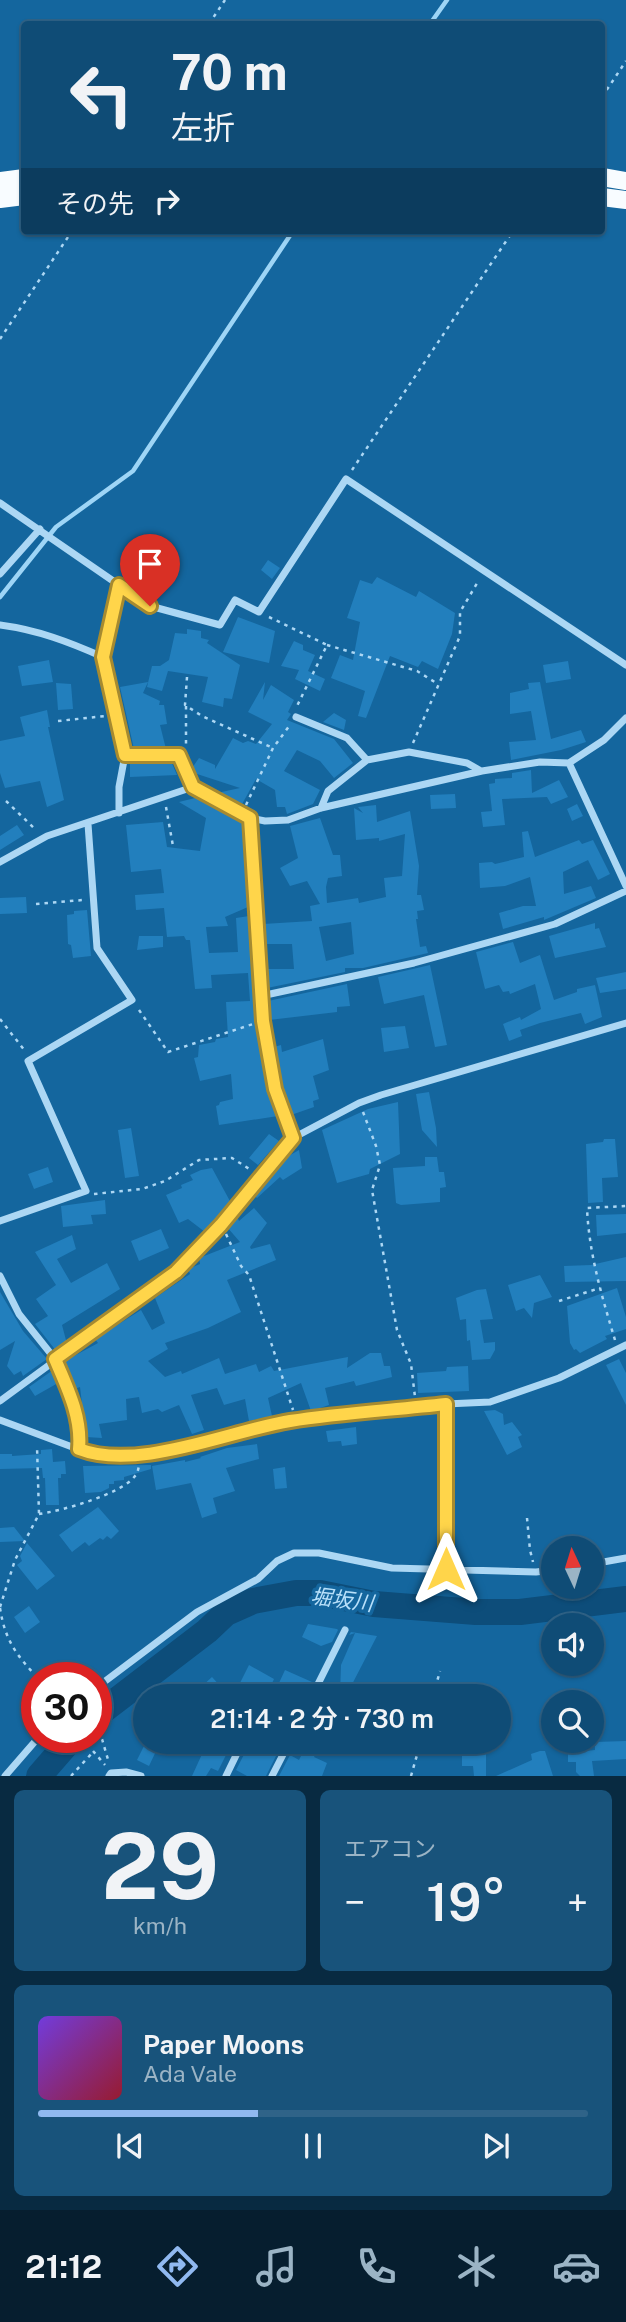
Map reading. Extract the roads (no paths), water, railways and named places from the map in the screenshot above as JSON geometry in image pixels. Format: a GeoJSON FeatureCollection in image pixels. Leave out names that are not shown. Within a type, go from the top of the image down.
{"type":"FeatureCollection","features":[{"type":"Feature","properties":{"kind":"main road"},"geometry":{"type":"LineString","coordinates":[[0,181],[21,178]]}},
{"type":"Feature","properties":{"kind":"main road"},"geometry":{"type":"LineString","coordinates":[[605,178],[626,181]]}},
{"type":"Feature","properties":{"kind":"main road"},"geometry":{"type":"LineString","coordinates":[[0,199],[21,196]]}},
{"type":"Feature","properties":{"kind":"main road"},"geometry":{"type":"LineString","coordinates":[[605,197],[626,200]]}},
{"type":"Feature","properties":{"kind":"street"},"geometry":{"type":"LineString","coordinates":[[0,503],[150,606],[220,625],[235,600],[259,612],[346,479],[626,664]]}},
{"type":"Feature","properties":{"kind":"street"},"geometry":{"type":"LineString","coordinates":[[0,573],[41,530]]}},
{"type":"Feature","properties":{"kind":"street"},"geometry":{"type":"LineString","coordinates":[[118,813],[125,755],[103,657],[119,585]]}},
{"type":"Feature","properties":{"kind":"street"},"geometry":{"type":"LineString","coordinates":[[0,625],[52,635],[103,657]]}},
{"type":"Feature","properties":{"kind":"street"},"geometry":{"type":"LineString","coordinates":[[296,716],[347,738],[367,760]]}},
{"type":"Feature","properties":{"kind":"street"},"geometry":{"type":"LineString","coordinates":[[125,755],[179,755],[193,787],[250,818],[265,821],[288,820],[321,808],[482,771],[540,762],[569,763],[604,740],[626,718]]}},
{"type":"Feature","properties":{"kind":"street"},"geometry":{"type":"LineString","coordinates":[[321,808],[328,791],[367,760],[409,752],[467,763],[482,771]]}},
{"type":"Feature","properties":{"kind":"street"},"geometry":{"type":"LineString","coordinates":[[261,996],[414,963],[542,928],[587,910],[626,889],[569,763]]}},
{"type":"Feature","properties":{"kind":"street"},"geometry":{"type":"LineString","coordinates":[[0,862],[47,836],[193,787]]}},
{"type":"Feature","properties":{"kind":"street"},"geometry":{"type":"LineString","coordinates":[[250,818],[263,1021],[275,1089],[293,1138]]}},
{"type":"Feature","properties":{"kind":"street"},"geometry":{"type":"LineString","coordinates":[[0,1221],[86,1191],[27,1062],[132,1000],[97,948],[88,824]]}},
{"type":"Feature","properties":{"kind":"street"},"geometry":{"type":"LineString","coordinates":[[0,1401],[176,1272],[221,1225],[293,1138],[359,1103],[626,1023]]}},
{"type":"Feature","properties":{"kind":"street"},"geometry":{"type":"LineString","coordinates":[[0,1276],[19,1314],[55,1359],[78,1420],[79,1449]]}},
{"type":"Feature","properties":{"kind":"street"},"geometry":{"type":"LineString","coordinates":[[0,1420],[91,1454],[140,1456],[296,1421],[446,1404],[490,1402],[559,1378],[626,1345]]}},
{"type":"Feature","properties":{"kind":"street"},"geometry":{"type":"LineString","coordinates":[[446,1404],[446,1569]]}},
{"type":"Feature","properties":{"kind":"street"},"geometry":{"type":"LineString","coordinates":[[112,1676],[197,1612],[258,1579],[277,1561],[295,1553],[319,1553],[392,1568],[541,1571]]}},
{"type":"Feature","properties":{"kind":"street"},"geometry":{"type":"LineString","coordinates":[[604,1562],[626,1558]]}},
{"type":"Feature","properties":{"kind":"street"},"geometry":{"type":"LineString","coordinates":[[318,1684],[345,1630]]}},
{"type":"Feature","properties":{"kind":"street"},"geometry":{"type":"LineString","coordinates":[[5,1776],[25,1753]]}},
{"type":"Feature","properties":{"kind":"street"},"geometry":{"type":"LineString","coordinates":[[226,1776],[237,1754]]}},
{"type":"Feature","properties":{"kind":"street"},"geometry":{"type":"LineString","coordinates":[[272,1776],[283,1754]]}},
{"type":"Feature","properties":{"kind":"street"},"geometry":{"type":"LineString","coordinates":[[110,1775],[126,1772],[141,1776]]}},
{"type":"Feature","properties":{"kind":"waterway"},"geometry":{"type":"LineString","coordinates":[[432,21],[447,0]]}},
{"type":"Feature","properties":{"kind":"waterway"},"geometry":{"type":"LineString","coordinates":[[0,597],[56,527],[133,471],[290,235]]}},
{"type":"Feature","properties":{"kind":"waterway","name":"堀坂川"},"geometry":{"type":"LineString","coordinates":[[112,1704],[207,1631],[226,1613],[253,1601],[296,1593],[320,1593],[374,1604],[476,1612],[520,1612],[626,1599]]}},
{"type":"Feature","properties":{"kind":"waterway","name":"堀坂川"},"geometry":{"type":"LineString","coordinates":[[39,1776],[59,1753]]}}]}
